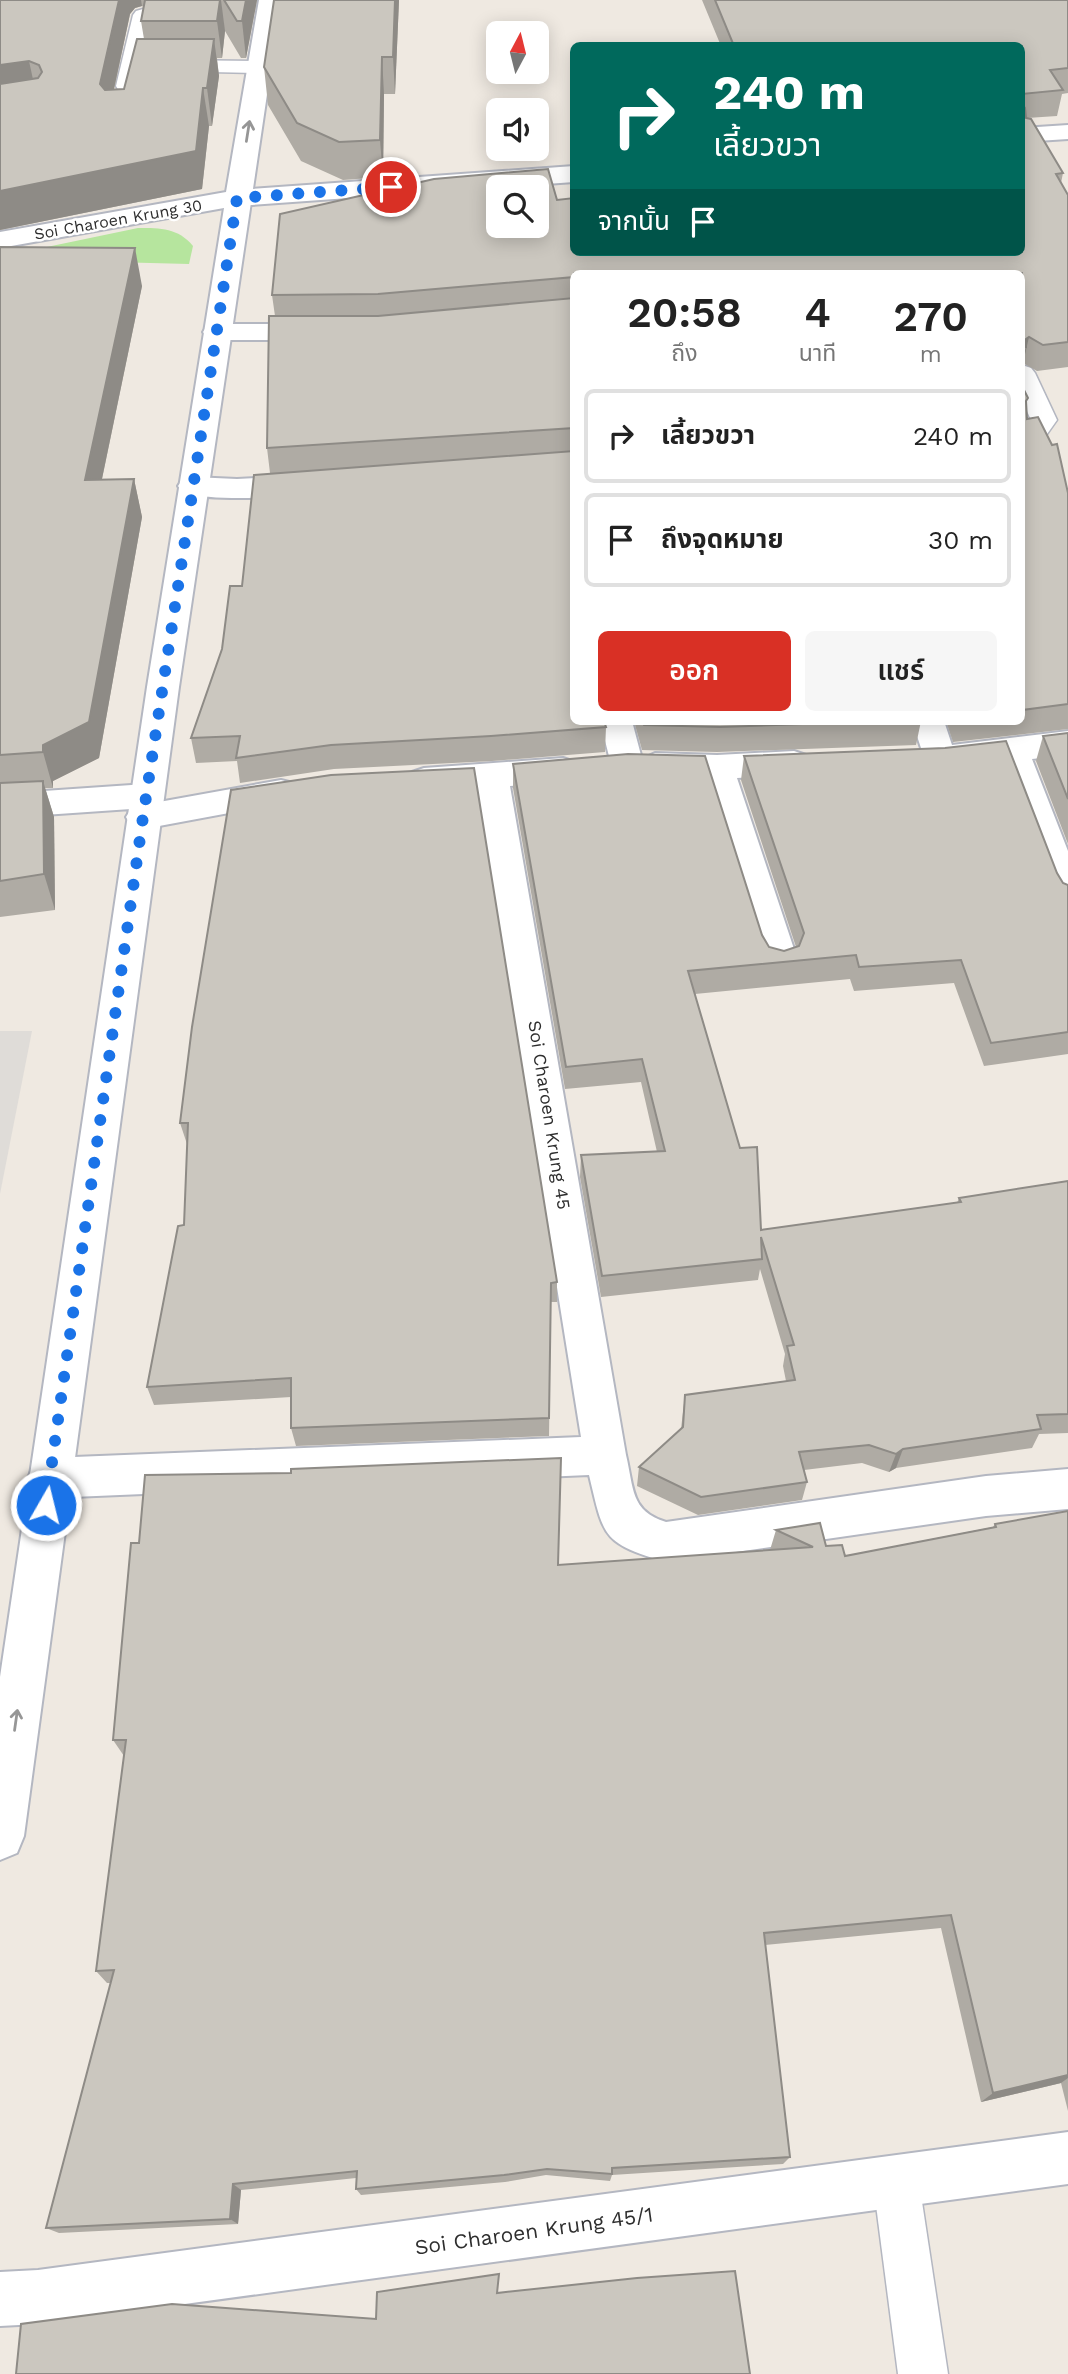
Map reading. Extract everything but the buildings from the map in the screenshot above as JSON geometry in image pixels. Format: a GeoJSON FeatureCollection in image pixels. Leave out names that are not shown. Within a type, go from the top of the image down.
{"type":"FeatureCollection","features":[{"type":"Feature","properties":{"kind":"street"},"geometry":{"type":"LineString","coordinates":[[0,1836],[145,806],[216,332],[270,0]]}},
{"type":"Feature","properties":{"kind":"street"},"geometry":{"type":"LineString","coordinates":[[1025,135],[1068,132]]}},
{"type":"Feature","properties":{"kind":"street","name":"Soi Charoen Krung 30"},"geometry":{"type":"LineString","coordinates":[[0,240],[237,198],[570,174]]}},
{"type":"Feature","properties":{"kind":"street"},"geometry":{"type":"LineString","coordinates":[[216,332],[339,332]]}},
{"type":"Feature","properties":{"kind":"street"},"geometry":{"type":"LineString","coordinates":[[193,486],[237,488],[334,482]]}},
{"type":"Feature","properties":{"kind":"street"},"geometry":{"type":"LineString","coordinates":[[604,766],[616,725]]}},
{"type":"Feature","properties":{"kind":"street"},"geometry":{"type":"LineString","coordinates":[[928,725],[925,758],[1068,743]]}},
{"type":"Feature","properties":{"kind":"street"},"geometry":{"type":"LineString","coordinates":[[1012,749],[1068,896]]}},
{"type":"Feature","properties":{"kind":"street"},"geometry":{"type":"LineString","coordinates":[[400,781],[604,766],[828,762]]}},
{"type":"Feature","properties":{"kind":"street"},"geometry":{"type":"LineString","coordinates":[[718,766],[779,958]]}},
{"type":"Feature","properties":{"kind":"street","name":"Soi Charoen Krung 45"},"geometry":{"type":"LineString","coordinates":[[492,776],[605,1455],[620,1517],[636,1532],[666,1542],[986,1496],[1068,1489]]}},
{"type":"Feature","properties":{"kind":"street"},"geometry":{"type":"LineString","coordinates":[[0,806],[145,806],[308,788]]}},
{"type":"Feature","properties":{"kind":"street"},"geometry":{"type":"LineString","coordinates":[[49,1478],[605,1455]]}},
{"type":"Feature","properties":{"kind":"street","name":"Soi Charoen Krung 45/1"},"geometry":{"type":"LineString","coordinates":[[0,2299],[38,2297],[1068,2158]]}},
{"type":"Feature","properties":{"kind":"lane"},"geometry":{"type":"LineString","coordinates":[[123,107],[143,15]]}},
{"type":"Feature","properties":{"kind":"lane"},"geometry":{"type":"LineString","coordinates":[[131,66],[258,67]]}},
{"type":"Feature","properties":{"kind":"lane"},"geometry":{"type":"LineString","coordinates":[[1025,379],[1044,420],[1034,434],[1025,435]]}},
{"type":"Feature","properties":{"kind":"lane"},"geometry":{"type":"LineString","coordinates":[[896,2182],[923,2374]]}},
{"type":"Feature","properties":{"kind":"green space"},"geometry":{"type":"Polygon","coordinates":[[[138,228],[175,232],[187,240],[193,246],[189,264],[112,262],[42,248],[138,228]]]}},
{"type":"Feature","properties":{"kind":"shaded area"},"geometry":{"type":"Polygon","coordinates":[[[0,1031],[32,1031],[0,1194],[0,1031]]]}},
{"type":"Feature","properties":{"kind":"route"},"geometry":{"type":"LineString","coordinates":[[46,1505],[143,817],[237,198],[391,187]]}}]}
